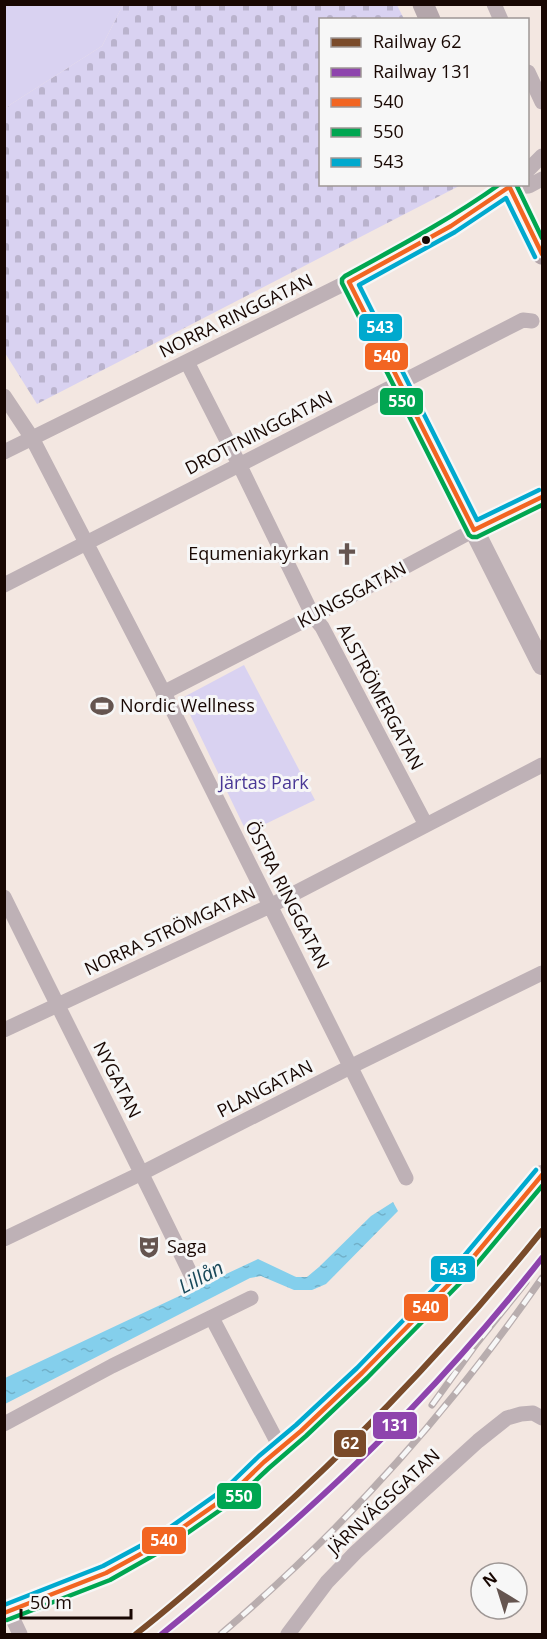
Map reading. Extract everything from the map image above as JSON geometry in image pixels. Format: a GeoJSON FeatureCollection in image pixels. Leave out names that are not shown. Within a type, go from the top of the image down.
{"type":"FeatureCollection","features":[{"type":"Feature","properties":{"kind":"main road"},"geometry":{"type":"LineString","coordinates":[[423,4],[429,18]]}},
{"type":"Feature","properties":{"kind":"main road"},"geometry":{"type":"LineString","coordinates":[[510,186],[543,254]]}},
{"type":"Feature","properties":{"kind":"street"},"geometry":{"type":"LineString","coordinates":[[494,4],[500,18]]}},
{"type":"Feature","properties":{"kind":"street"},"geometry":{"type":"LineString","coordinates":[[529,74],[543,102]]}},
{"type":"Feature","properties":{"kind":"street"},"geometry":{"type":"LineString","coordinates":[[529,169],[543,156]]}},
{"type":"Feature","properties":{"kind":"street"},"geometry":{"type":"LineString","coordinates":[[529,186],[543,178]]}},
{"type":"Feature","properties":{"kind":"street","name":"NORRA RINGGATAN"},"geometry":{"type":"LineString","coordinates":[[4,452],[400,256],[455,224],[509,186]]}},
{"type":"Feature","properties":{"kind":"street"},"geometry":{"type":"LineString","coordinates":[[349,282],[543,665]]}},
{"type":"Feature","properties":{"kind":"street","name":"DROTTNINGGATAN"},"geometry":{"type":"LineString","coordinates":[[4,585],[523,320],[532,321]]}},
{"type":"Feature","properties":{"kind":"street","name":"ALSTRÖMERGATAN"},"geometry":{"type":"LineString","coordinates":[[187,362],[313,616],[322,627],[426,825]]}},
{"type":"Feature","properties":{"kind":"street","name":"ÖSTRA RINGGATAN"},"geometry":{"type":"LineString","coordinates":[[4,396],[32,438],[163,693],[406,1178]]}},
{"type":"Feature","properties":{"kind":"street","name":"KUNGSGATAN"},"geometry":{"type":"LineString","coordinates":[[163,693],[474,530],[543,497]]}},
{"type":"Feature","properties":{"kind":"street","name":"NORRA STRÖMGATAN"},"geometry":{"type":"LineString","coordinates":[[4,1030],[270,906],[543,765]]}},
{"type":"Feature","properties":{"kind":"street","name":"NYGATAN"},"geometry":{"type":"LineString","coordinates":[[4,897],[194,1281]]}},
{"type":"Feature","properties":{"kind":"street","name":"PLANGATAN"},"geometry":{"type":"LineString","coordinates":[[4,1239],[142,1173],[543,973]]}},
{"type":"Feature","properties":{"kind":"street"},"geometry":{"type":"LineString","coordinates":[[20,1635],[7,1612],[106,1573],[159,1544],[232,1493],[362,1372],[460,1273],[543,1175]]}},
{"type":"Feature","properties":{"kind":"street"},"geometry":{"type":"LineString","coordinates":[[4,1424],[112,1366],[252,1298]]}},
{"type":"Feature","properties":{"kind":"street"},"geometry":{"type":"LineString","coordinates":[[212,1318],[281,1449]]}},
{"type":"Feature","properties":{"kind":"street","name":"JÄRNVÄGSGATAN"},"geometry":{"type":"LineString","coordinates":[[288,1635],[327,1582],[356,1551],[478,1441],[507,1418],[533,1413],[543,1418]]}},
{"type":"Feature","properties":{"kind":"green space"},"geometry":{"type":"Polygon","coordinates":[[[5,4],[123,5],[102,46],[5,108],[5,4]]]}},
{"type":"Feature","properties":{"kind":"green space"},"geometry":{"type":"Polygon","coordinates":[[[123,5],[397,5],[404,18],[319,18],[319,186],[459,186],[37,404],[5,353],[5,108],[102,46],[123,5]]]}},
{"type":"Feature","properties":{"kind":"green space","name":"Järtas Park"},"geometry":{"type":"Polygon","coordinates":[[[244,665],[315,800],[247,833],[182,698],[244,665]]]}},
{"type":"Feature","properties":{"kind":"water"},"geometry":{"type":"Polygon","coordinates":[[[393,1202],[398,1211],[326,1284],[312,1290],[294,1290],[261,1276],[250,1278],[5,1404],[5,1378],[258,1259],[296,1277],[307,1277],[371,1216],[393,1202]]]}},
{"type":"Feature","properties":{"kind":"railway"},"geometry":{"type":"LineString","coordinates":[[221,1634],[313,1550],[400,1459],[477,1366],[542,1278]]}},
{"type":"Feature","properties":{"kind":"railway"},"geometry":{"type":"LineString","coordinates":[[432,1405],[477,1343],[526,1282]]}},
{"type":"Feature","properties":{"kind":"rail line","name":"62"},"geometry":{"type":"LineString","coordinates":[[136,1634],[281,1510],[360,1434],[471,1315],[542,1231]]}},
{"type":"Feature","properties":{"kind":"rail line","name":"131"},"geometry":{"type":"LineString","coordinates":[[162,1634],[290,1525],[381,1439],[462,1354],[542,1258]]}},
{"type":"Feature","properties":{"kind":"transit line","name":"550"},"geometry":{"type":"LineString","coordinates":[[497,186],[443,221],[345,276],[342,283],[469,535],[477,537],[542,505]]}},
{"type":"Feature","properties":{"kind":"transit line","name":"540"},"geometry":{"type":"LineString","coordinates":[[509,186],[542,254]]}},
{"type":"Feature","properties":{"kind":"transit line","name":"550"},"geometry":{"type":"LineString","coordinates":[[517,186],[542,238]]}},
{"type":"Feature","properties":{"kind":"transit line","name":"540"},"geometry":{"type":"LineString","coordinates":[[509,187],[451,226],[349,282],[474,530],[542,497]]}},
{"type":"Feature","properties":{"kind":"transit line","name":"543"},"geometry":{"type":"LineString","coordinates":[[535,257],[506,198],[455,232],[359,285],[477,520],[539,490]]}},
{"type":"Feature","properties":{"kind":"transit line","name":"543"},"geometry":{"type":"LineString","coordinates":[[4,1605],[103,1566],[155,1538],[227,1487],[357,1368],[454,1268],[536,1170]]}},
{"type":"Feature","properties":{"kind":"transit line","name":"540"},"geometry":{"type":"LineString","coordinates":[[4,1613],[106,1573],[159,1544],[232,1493],[362,1373],[460,1273],[542,1175]]}},
{"type":"Feature","properties":{"kind":"transit line","name":"550"},"geometry":{"type":"LineString","coordinates":[[7,1620],[110,1580],[163,1550],[236,1499],[367,1378],[465,1278],[542,1186]]}},
{"type":"Feature","properties":{"kind":"place","name":"Equmeniakyrkan"},"geometry":{"type":"Point","coordinates":[347,554]}},
{"type":"Feature","properties":{"kind":"place","name":"Nordic Wellness"},"geometry":{"type":"Point","coordinates":[102,706]}},
{"type":"Feature","properties":{"kind":"place","name":"Saga"},"geometry":{"type":"Point","coordinates":[149,1247]}},
{"type":"Feature","properties":{"kind":"water label","name":"Lillån"},"geometry":{"type":"Point","coordinates":[201,1277]}}]}
